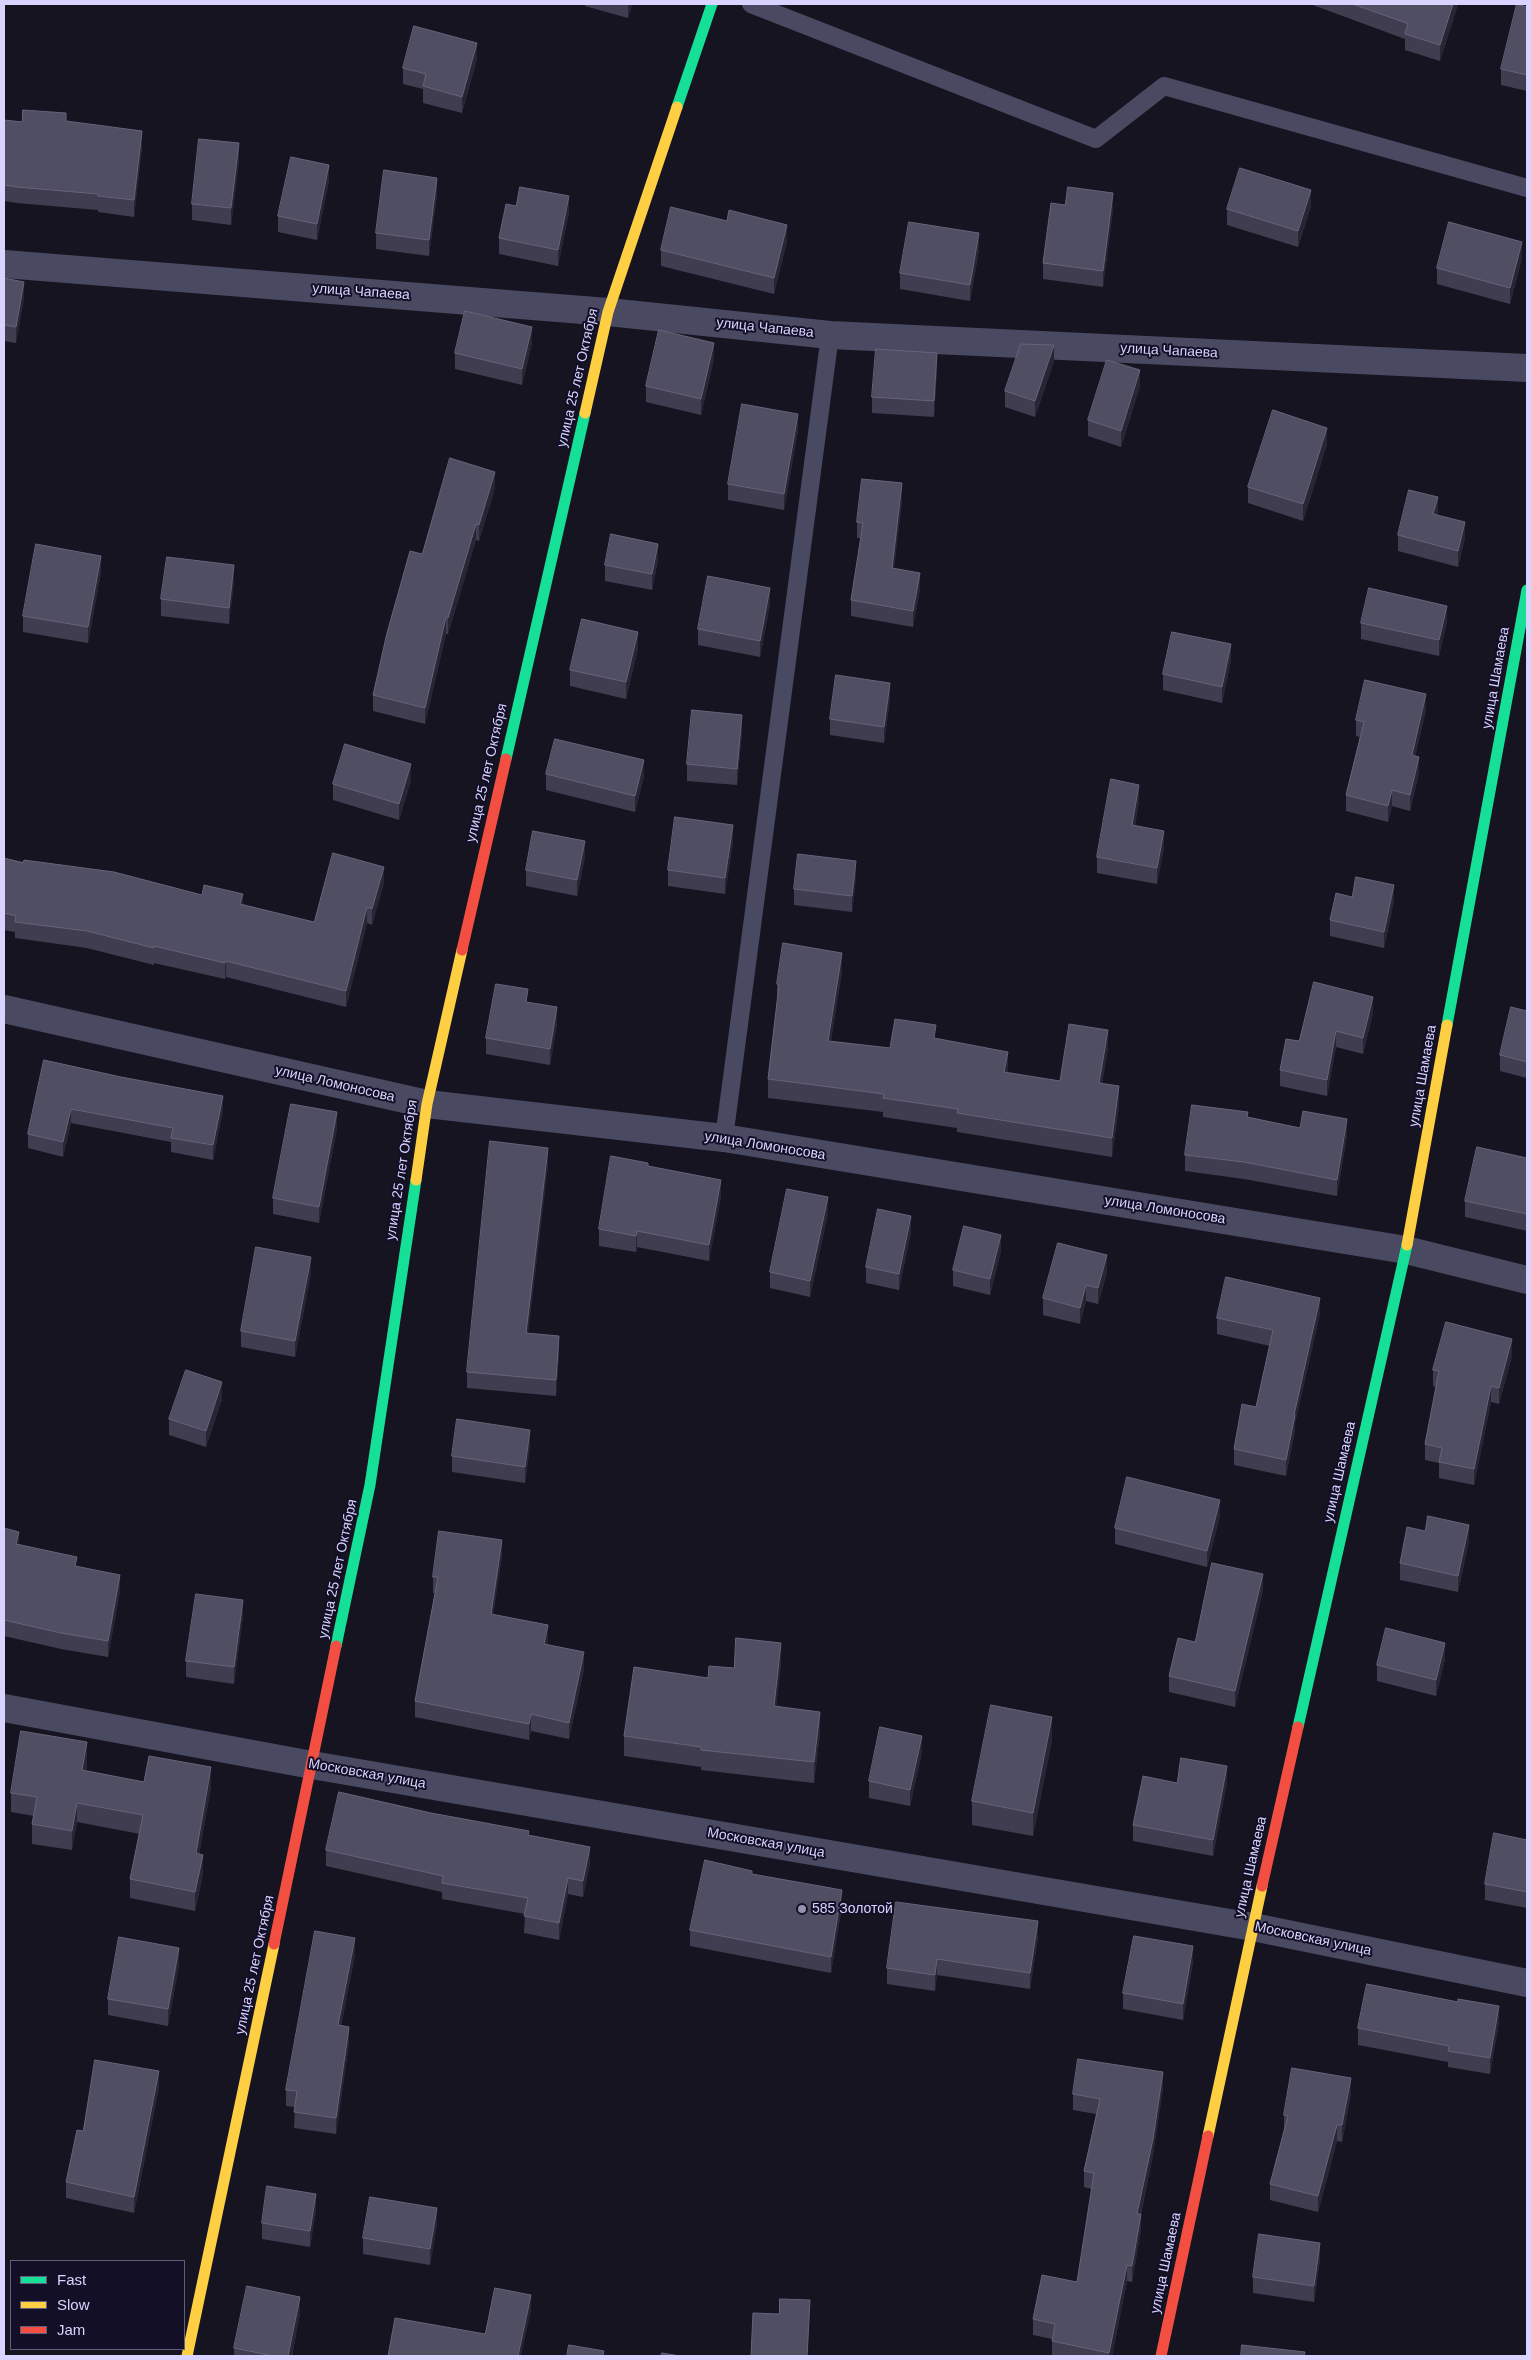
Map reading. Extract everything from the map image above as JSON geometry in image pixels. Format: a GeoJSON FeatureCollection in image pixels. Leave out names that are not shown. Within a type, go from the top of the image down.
{"type":"FeatureCollection","features":[{"type":"Feature","properties":{"kind":"street","name":"улица 25 лет Октября"},"geometry":{"type":"LineString","coordinates":[[187,2356],[370,1485],[427,1104],[608,312],[712,4]]}},
{"type":"Feature","properties":{"kind":"street","name":"улица Чапаева"},"geometry":{"type":"LineString","coordinates":[[4,264],[608,312],[830,335],[1527,368]]}},
{"type":"Feature","properties":{"kind":"street","name":"улица Шамаева"},"geometry":{"type":"LineString","coordinates":[[1161,2356],[1253,1927],[1406,1250],[1527,590]]}},
{"type":"Feature","properties":{"kind":"street","name":"улица Ломоносова"},"geometry":{"type":"LineString","coordinates":[[4,1009],[427,1104],[724,1138],[1406,1250],[1527,1280]]}},
{"type":"Feature","properties":{"kind":"street","name":"Московская улица"},"geometry":{"type":"LineString","coordinates":[[4,1708],[312,1765],[1253,1927],[1527,1983]]}},
{"type":"Feature","properties":{"kind":"lane"},"geometry":{"type":"LineString","coordinates":[[752,4],[1096,139],[1164,86],[1527,188]]}},
{"type":"Feature","properties":{"kind":"lane"},"geometry":{"type":"LineString","coordinates":[[724,1138],[830,335]]}},
{"type":"Feature","properties":{"kind":"building"},"geometry":{"type":"Polygon","coordinates":[[[1353,4],[1453,4],[1440,45],[1405,34],[1408,24],[1353,4]]]}},
{"type":"Feature","properties":{"kind":"building"},"geometry":{"type":"Polygon","coordinates":[[[1517,4],[1527,7],[1527,75],[1501,69],[1517,4]]]}},
{"type":"Feature","properties":{"kind":"building"},"geometry":{"type":"Polygon","coordinates":[[[414,26],[477,43],[462,97],[423,86],[426,74],[403,68],[414,26]]]}},
{"type":"Feature","properties":{"kind":"building"},"geometry":{"type":"Polygon","coordinates":[[[23,110],[66,113],[66,121],[142,131],[134,200],[98,196],[98,194],[4,185],[4,120],[22,122],[23,110]]]}},
{"type":"Feature","properties":{"kind":"building"},"geometry":{"type":"Polygon","coordinates":[[[199,139],[239,143],[231,208],[192,204],[199,139]]]}},
{"type":"Feature","properties":{"kind":"building"},"geometry":{"type":"Polygon","coordinates":[[[291,157],[329,165],[317,224],[278,216],[291,157]]]}},
{"type":"Feature","properties":{"kind":"building"},"geometry":{"type":"Polygon","coordinates":[[[1240,168],[1311,190],[1298,231],[1227,209],[1240,168]]]}},
{"type":"Feature","properties":{"kind":"building"},"geometry":{"type":"Polygon","coordinates":[[[384,170],[437,178],[429,240],[376,233],[384,170]]]}},
{"type":"Feature","properties":{"kind":"building"},"geometry":{"type":"Polygon","coordinates":[[[520,187],[569,196],[558,250],[499,238],[506,204],[516,206],[520,187]]]}},
{"type":"Feature","properties":{"kind":"building"},"geometry":{"type":"Polygon","coordinates":[[[1068,187],[1113,193],[1103,271],[1043,263],[1051,203],[1065,205],[1068,187]]]}},
{"type":"Feature","properties":{"kind":"building"},"geometry":{"type":"Polygon","coordinates":[[[671,207],[727,221],[729,210],[787,225],[774,278],[661,250],[671,207]]]}},
{"type":"Feature","properties":{"kind":"building"},"geometry":{"type":"Polygon","coordinates":[[[909,222],[979,233],[970,285],[900,273],[909,222]]]}},
{"type":"Feature","properties":{"kind":"building"},"geometry":{"type":"Polygon","coordinates":[[[1449,222],[1522,242],[1510,288],[1437,268],[1449,222]]]}},
{"type":"Feature","properties":{"kind":"building"},"geometry":{"type":"Polygon","coordinates":[[[4,278],[24,282],[16,327],[4,325],[4,278]]]}},
{"type":"Feature","properties":{"kind":"building"},"geometry":{"type":"Polygon","coordinates":[[[465,311],[532,327],[522,369],[455,353],[465,311]]]}},
{"type":"Feature","properties":{"kind":"building"},"geometry":{"type":"Polygon","coordinates":[[[659,330],[714,343],[701,399],[646,386],[659,330]]]}},
{"type":"Feature","properties":{"kind":"building"},"geometry":{"type":"Polygon","coordinates":[[[1021,344],[1054,345],[1035,401],[1005,391],[1021,344]]]}},
{"type":"Feature","properties":{"kind":"building"},"geometry":{"type":"Polygon","coordinates":[[[876,349],[937,353],[934,401],[872,397],[876,349]]]}},
{"type":"Feature","properties":{"kind":"building"},"geometry":{"type":"Polygon","coordinates":[[[1107,360],[1140,370],[1121,431],[1088,420],[1107,360]]]}},
{"type":"Feature","properties":{"kind":"building"},"geometry":{"type":"Polygon","coordinates":[[[742,404],[798,414],[784,494],[728,484],[742,404]]]}},
{"type":"Feature","properties":{"kind":"building"},"geometry":{"type":"Polygon","coordinates":[[[1273,410],[1327,428],[1303,504],[1248,487],[1273,410]]]}},
{"type":"Feature","properties":{"kind":"building"},"geometry":{"type":"Polygon","coordinates":[[[450,458],[495,472],[479,525],[476,524],[448,618],[446,617],[425,708],[373,695],[387,633],[410,551],[422,554],[450,458]]]}},
{"type":"Feature","properties":{"kind":"building"},"geometry":{"type":"Polygon","coordinates":[[[862,479],[902,483],[892,568],[920,573],[913,611],[851,600],[863,523],[857,522],[862,479]]]}},
{"type":"Feature","properties":{"kind":"building"},"geometry":{"type":"Polygon","coordinates":[[[1409,490],[1438,497],[1433,514],[1465,522],[1458,551],[1398,535],[1409,490]]]}},
{"type":"Feature","properties":{"kind":"building"},"geometry":{"type":"Polygon","coordinates":[[[611,534],[658,544],[652,574],[605,565],[611,534]]]}},
{"type":"Feature","properties":{"kind":"building"},"geometry":{"type":"Polygon","coordinates":[[[36,544],[101,556],[88,627],[23,616],[36,544]]]}},
{"type":"Feature","properties":{"kind":"building"},"geometry":{"type":"Polygon","coordinates":[[[167,557],[234,565],[229,608],[161,599],[167,557]]]}},
{"type":"Feature","properties":{"kind":"building"},"geometry":{"type":"Polygon","coordinates":[[[708,576],[770,588],[760,641],[698,629],[708,576]]]}},
{"type":"Feature","properties":{"kind":"building"},"geometry":{"type":"Polygon","coordinates":[[[1369,588],[1447,606],[1439,640],[1361,623],[1369,588]]]}},
{"type":"Feature","properties":{"kind":"building"},"geometry":{"type":"Polygon","coordinates":[[[582,619],[638,632],[626,682],[570,670],[582,619]]]}},
{"type":"Feature","properties":{"kind":"building"},"geometry":{"type":"Polygon","coordinates":[[[1172,632],[1231,644],[1222,687],[1163,674],[1172,632]]]}},
{"type":"Feature","properties":{"kind":"building"},"geometry":{"type":"Polygon","coordinates":[[[836,675],[890,683],[884,727],[830,719],[836,675]]]}},
{"type":"Feature","properties":{"kind":"building"},"geometry":{"type":"Polygon","coordinates":[[[1365,680],[1426,694],[1412,755],[1419,757],[1410,795],[1392,790],[1388,806],[1346,795],[1364,722],[1356,720],[1365,680]]]}},
{"type":"Feature","properties":{"kind":"building"},"geometry":{"type":"Polygon","coordinates":[[[692,710],[742,715],[737,769],[687,764],[692,710]]]}},
{"type":"Feature","properties":{"kind":"building"},"geometry":{"type":"Polygon","coordinates":[[[555,739],[644,760],[635,796],[546,774],[555,739]]]}},
{"type":"Feature","properties":{"kind":"building"},"geometry":{"type":"Polygon","coordinates":[[[345,744],[411,764],[399,804],[333,784],[345,744]]]}},
{"type":"Feature","properties":{"kind":"building"},"geometry":{"type":"Polygon","coordinates":[[[1111,779],[1139,785],[1132,825],[1164,831],[1157,868],[1097,857],[1111,779]]]}},
{"type":"Feature","properties":{"kind":"building"},"geometry":{"type":"Polygon","coordinates":[[[675,817],[733,825],[725,878],[668,870],[675,817]]]}},
{"type":"Feature","properties":{"kind":"building"},"geometry":{"type":"Polygon","coordinates":[[[533,831],[585,841],[577,880],[526,870],[533,831]]]}},
{"type":"Feature","properties":{"kind":"building"},"geometry":{"type":"Polygon","coordinates":[[[333,853],[384,867],[372,909],[367,907],[346,991],[226,961],[225,963],[154,946],[154,948],[87,931],[15,922],[16,916],[4,913],[4,858],[23,863],[24,860],[114,872],[202,895],[204,885],[243,894],[240,904],[314,922],[333,853]]]}},
{"type":"Feature","properties":{"kind":"building"},"geometry":{"type":"Polygon","coordinates":[[[798,854],[856,861],[852,896],[794,889],[798,854]]]}},
{"type":"Feature","properties":{"kind":"building"},"geometry":{"type":"Polygon","coordinates":[[[1356,877],[1394,885],[1384,932],[1330,920],[1336,893],[1352,897],[1356,877]]]}},
{"type":"Feature","properties":{"kind":"building"},"geometry":{"type":"Polygon","coordinates":[[[783,943],[842,953],[828,1041],[890,1048],[895,1019],[936,1025],[934,1038],[1008,1052],[1004,1072],[1060,1081],[1069,1024],[1108,1030],[1099,1083],[1119,1086],[1112,1138],[957,1113],[958,1109],[883,1098],[884,1094],[768,1079],[783,943]]]}},
{"type":"Feature","properties":{"kind":"building"},"geometry":{"type":"Polygon","coordinates":[[[1314,982],[1373,997],[1363,1038],[1336,1031],[1327,1080],[1280,1070],[1286,1039],[1299,1041],[1314,982]]]}},
{"type":"Feature","properties":{"kind":"building"},"geometry":{"type":"Polygon","coordinates":[[[496,984],[528,989],[526,1002],[557,1007],[550,1049],[486,1038],[496,984]]]}},
{"type":"Feature","properties":{"kind":"building"},"geometry":{"type":"Polygon","coordinates":[[[1511,1007],[1527,1011],[1527,1062],[1500,1055],[1511,1007]]]}},
{"type":"Feature","properties":{"kind":"building"},"geometry":{"type":"Polygon","coordinates":[[[44,1060],[223,1096],[213,1145],[171,1138],[173,1128],[71,1109],[63,1142],[28,1134],[44,1060]]]}},
{"type":"Feature","properties":{"kind":"building"},"geometry":{"type":"Polygon","coordinates":[[[291,1104],[337,1112],[319,1207],[273,1198],[291,1104]]]}},
{"type":"Feature","properties":{"kind":"building"},"geometry":{"type":"Polygon","coordinates":[[[1192,1105],[1248,1112],[1247,1117],[1300,1128],[1303,1111],[1347,1119],[1337,1180],[1244,1162],[1185,1155],[1192,1105]]]}},
{"type":"Feature","properties":{"kind":"building"},"geometry":{"type":"Polygon","coordinates":[[[490,1141],[548,1148],[526,1333],[559,1336],[556,1380],[467,1372],[490,1141]]]}},
{"type":"Feature","properties":{"kind":"building"},"geometry":{"type":"Polygon","coordinates":[[[1477,1147],[1527,1158],[1527,1214],[1465,1201],[1477,1147]]]}},
{"type":"Feature","properties":{"kind":"building"},"geometry":{"type":"Polygon","coordinates":[[[611,1156],[648,1163],[648,1166],[721,1180],[709,1245],[637,1231],[636,1236],[599,1229],[611,1156]]]}},
{"type":"Feature","properties":{"kind":"building"},"geometry":{"type":"Polygon","coordinates":[[[787,1189],[828,1197],[810,1281],[770,1272],[787,1189]]]}},
{"type":"Feature","properties":{"kind":"building"},"geometry":{"type":"Polygon","coordinates":[[[878,1209],[911,1216],[899,1274],[866,1267],[878,1209]]]}},
{"type":"Feature","properties":{"kind":"building"},"geometry":{"type":"Polygon","coordinates":[[[964,1226],[1001,1235],[990,1279],[953,1270],[964,1226]]]}},
{"type":"Feature","properties":{"kind":"building"},"geometry":{"type":"Polygon","coordinates":[[[1058,1243],[1107,1255],[1098,1288],[1086,1285],[1080,1308],[1043,1298],[1058,1243]]]}},
{"type":"Feature","properties":{"kind":"building"},"geometry":{"type":"Polygon","coordinates":[[[256,1247],[311,1257],[295,1341],[241,1331],[256,1247]]]}},
{"type":"Feature","properties":{"kind":"building"},"geometry":{"type":"Polygon","coordinates":[[[1226,1277],[1320,1298],[1286,1460],[1234,1449],[1242,1404],[1256,1407],[1273,1330],[1217,1318],[1226,1277]]]}},
{"type":"Feature","properties":{"kind":"building"},"geometry":{"type":"Polygon","coordinates":[[[1446,1322],[1512,1339],[1499,1388],[1491,1386],[1474,1469],[1439,1462],[1442,1448],[1425,1444],[1439,1371],[1433,1370],[1446,1322]]]}},
{"type":"Feature","properties":{"kind":"building"},"geometry":{"type":"Polygon","coordinates":[[[186,1370],[222,1382],[206,1431],[169,1419],[186,1370]]]}},
{"type":"Feature","properties":{"kind":"building"},"geometry":{"type":"Polygon","coordinates":[[[457,1419],[530,1430],[525,1467],[452,1456],[457,1419]]]}},
{"type":"Feature","properties":{"kind":"building"},"geometry":{"type":"Polygon","coordinates":[[[1127,1477],[1220,1500],[1207,1551],[1115,1528],[1127,1477]]]}},
{"type":"Feature","properties":{"kind":"building"},"geometry":{"type":"Polygon","coordinates":[[[1428,1516],[1469,1525],[1458,1576],[1400,1563],[1407,1527],[1425,1531],[1428,1516]]]}},
{"type":"Feature","properties":{"kind":"building"},"geometry":{"type":"Polygon","coordinates":[[[4,1528],[19,1532],[16,1544],[77,1557],[75,1566],[120,1575],[108,1641],[4,1620],[4,1528]]]}},
{"type":"Feature","properties":{"kind":"building"},"geometry":{"type":"Polygon","coordinates":[[[439,1531],[502,1540],[491,1614],[548,1625],[544,1644],[584,1652],[569,1723],[531,1714],[529,1724],[415,1701],[438,1577],[433,1577],[439,1531]]]}},
{"type":"Feature","properties":{"kind":"building"},"geometry":{"type":"Polygon","coordinates":[[[1212,1563],[1263,1574],[1235,1691],[1169,1676],[1178,1638],[1195,1642],[1212,1563]]]}},
{"type":"Feature","properties":{"kind":"building"},"geometry":{"type":"Polygon","coordinates":[[[196,1594],[243,1600],[234,1667],[186,1661],[196,1594]]]}},
{"type":"Feature","properties":{"kind":"building"},"geometry":{"type":"Polygon","coordinates":[[[1386,1628],[1445,1643],[1436,1680],[1377,1665],[1386,1628]]]}},
{"type":"Feature","properties":{"kind":"building"},"geometry":{"type":"Polygon","coordinates":[[[736,1638],[781,1643],[774,1706],[820,1712],[814,1762],[701,1750],[701,1747],[624,1736],[634,1667],[708,1678],[709,1666],[734,1668],[736,1638]]]}},
{"type":"Feature","properties":{"kind":"building"},"geometry":{"type":"Polygon","coordinates":[[[991,1705],[1052,1717],[1033,1813],[972,1801],[991,1705]]]}},
{"type":"Feature","properties":{"kind":"building"},"geometry":{"type":"Polygon","coordinates":[[[880,1727],[922,1736],[910,1790],[869,1781],[880,1727]]]}},
{"type":"Feature","properties":{"kind":"building"},"geometry":{"type":"Polygon","coordinates":[[[21,1731],[87,1742],[82,1770],[144,1782],[149,1756],[211,1767],[196,1853],[203,1855],[195,1892],[130,1879],[143,1815],[77,1803],[72,1831],[32,1824],[37,1797],[11,1793],[21,1731]]]}},
{"type":"Feature","properties":{"kind":"building"},"geometry":{"type":"Polygon","coordinates":[[[1181,1758],[1227,1766],[1213,1840],[1133,1825],[1143,1776],[1177,1783],[1181,1758]]]}},
{"type":"Feature","properties":{"kind":"building"},"geometry":{"type":"Polygon","coordinates":[[[339,1792],[431,1813],[529,1831],[528,1835],[590,1847],[583,1881],[568,1878],[559,1923],[524,1916],[528,1898],[442,1883],[443,1876],[326,1850],[339,1792]]]}},
{"type":"Feature","properties":{"kind":"building"},"geometry":{"type":"Polygon","coordinates":[[[1494,1833],[1527,1840],[1527,1892],[1485,1884],[1494,1833]]]}},
{"type":"Feature","properties":{"kind":"building"},"geometry":{"type":"Polygon","coordinates":[[[705,1860],[752,1871],[752,1874],[842,1890],[831,1957],[690,1930],[705,1860]]]}},
{"type":"Feature","properties":{"kind":"building"},"geometry":{"type":"Polygon","coordinates":[[[896,1902],[1038,1921],[1030,1973],[937,1959],[935,1975],[887,1968],[896,1902]]]}},
{"type":"Feature","properties":{"kind":"building"},"geometry":{"type":"Polygon","coordinates":[[[315,1931],[355,1938],[338,2025],[349,2027],[336,2118],[294,2112],[297,2091],[286,2090],[315,1931]]]}},
{"type":"Feature","properties":{"kind":"building"},"geometry":{"type":"Polygon","coordinates":[[[1134,1936],[1193,1946],[1183,2004],[1123,1993],[1134,1936]]]}},
{"type":"Feature","properties":{"kind":"building"},"geometry":{"type":"Polygon","coordinates":[[[119,1937],[179,1948],[168,2009],[108,1999],[119,1937]]]}},
{"type":"Feature","properties":{"kind":"building"},"geometry":{"type":"Polygon","coordinates":[[[1367,1984],[1458,2002],[1458,1999],[1499,2006],[1490,2058],[1448,2051],[1449,2046],[1358,2028],[1367,1984]]]}},
{"type":"Feature","properties":{"kind":"building"},"geometry":{"type":"Polygon","coordinates":[[[1078,2059],[1163,2072],[1153,2139],[1137,2214],[1141,2214],[1132,2266],[1127,2265],[1109,2353],[1052,2341],[1055,2324],[1033,2319],[1042,2275],[1077,2282],[1094,2173],[1084,2171],[1100,2099],[1073,2094],[1078,2059]]]}},
{"type":"Feature","properties":{"kind":"building"},"geometry":{"type":"Polygon","coordinates":[[[95,2060],[159,2071],[134,2197],[66,2182],[77,2130],[83,2131],[95,2060]]]}},
{"type":"Feature","properties":{"kind":"building"},"geometry":{"type":"Polygon","coordinates":[[[1292,2068],[1351,2078],[1342,2125],[1337,2125],[1318,2196],[1270,2184],[1288,2116],[1284,2115],[1292,2068]]]}},
{"type":"Feature","properties":{"kind":"building"},"geometry":{"type":"Polygon","coordinates":[[[267,2186],[316,2194],[310,2231],[262,2223],[267,2186]]]}},
{"type":"Feature","properties":{"kind":"building"},"geometry":{"type":"Polygon","coordinates":[[[370,2197],[437,2208],[430,2249],[363,2238],[370,2197]]]}},
{"type":"Feature","properties":{"kind":"building"},"geometry":{"type":"Polygon","coordinates":[[[1259,2234],[1320,2243],[1314,2286],[1253,2277],[1259,2234]]]}},
{"type":"Feature","properties":{"kind":"building"},"geometry":{"type":"Polygon","coordinates":[[[247,2286],[300,2297],[288,2356],[274,2356],[234,2348],[247,2286]]]}},
{"type":"Feature","properties":{"kind":"building"},"geometry":{"type":"Polygon","coordinates":[[[495,2288],[531,2295],[518,2356],[388,2356],[395,2318],[485,2334],[495,2288]]]}},
{"type":"Feature","properties":{"kind":"building"},"geometry":{"type":"Polygon","coordinates":[[[780,2299],[810,2300],[807,2356],[751,2356],[753,2313],[779,2314],[780,2299]]]}},
{"type":"Feature","properties":{"kind":"building"},"geometry":{"type":"Polygon","coordinates":[[[569,2345],[604,2351],[603,2356],[567,2356],[569,2345]]]}},
{"type":"Feature","properties":{"kind":"building"},"geometry":{"type":"Polygon","coordinates":[[[1242,2345],[1305,2352],[1304,2356],[1241,2356],[1242,2345]]]}},
{"type":"Feature","properties":{"kind":"building"},"geometry":{"type":"Polygon","coordinates":[[[662,2353],[680,2356],[661,2356],[662,2353]]]}},
{"type":"Feature","properties":{"kind":"traffic: fast"},"geometry":{"type":"LineString","coordinates":[[677,107],[712,4]]}},
{"type":"Feature","properties":{"kind":"traffic: fast"},"geometry":{"type":"LineString","coordinates":[[506,759],[585,413]]}},
{"type":"Feature","properties":{"kind":"traffic: fast"},"geometry":{"type":"LineString","coordinates":[[1447,1025],[1527,590]]}},
{"type":"Feature","properties":{"kind":"traffic: fast"},"geometry":{"type":"LineString","coordinates":[[336,1646],[370,1485],[416,1180]]}},
{"type":"Feature","properties":{"kind":"traffic: fast"},"geometry":{"type":"LineString","coordinates":[[1298,1727],[1407,1245]]}},
{"type":"Feature","properties":{"kind":"traffic: slow"},"geometry":{"type":"LineString","coordinates":[[585,413],[608,312],[677,107]]}},
{"type":"Feature","properties":{"kind":"traffic: slow"},"geometry":{"type":"LineString","coordinates":[[416,1180],[427,1104],[462,950]]}},
{"type":"Feature","properties":{"kind":"traffic: slow"},"geometry":{"type":"LineString","coordinates":[[1407,1245],[1447,1025]]}},
{"type":"Feature","properties":{"kind":"traffic: slow"},"geometry":{"type":"LineString","coordinates":[[1208,2136],[1262,1886]]}},
{"type":"Feature","properties":{"kind":"traffic: slow"},"geometry":{"type":"LineString","coordinates":[[187,2356],[274,1944]]}},
{"type":"Feature","properties":{"kind":"traffic: jam"},"geometry":{"type":"LineString","coordinates":[[462,950],[506,759]]}},
{"type":"Feature","properties":{"kind":"traffic: jam"},"geometry":{"type":"LineString","coordinates":[[274,1944],[336,1646]]}},
{"type":"Feature","properties":{"kind":"traffic: jam"},"geometry":{"type":"LineString","coordinates":[[1262,1886],[1298,1727]]}},
{"type":"Feature","properties":{"kind":"traffic: jam"},"geometry":{"type":"LineString","coordinates":[[1161,2356],[1208,2136]]}},
{"type":"Feature","properties":{"kind":"place","name":"585 Золотой"},"geometry":{"type":"Point","coordinates":[802,1909]}}]}
